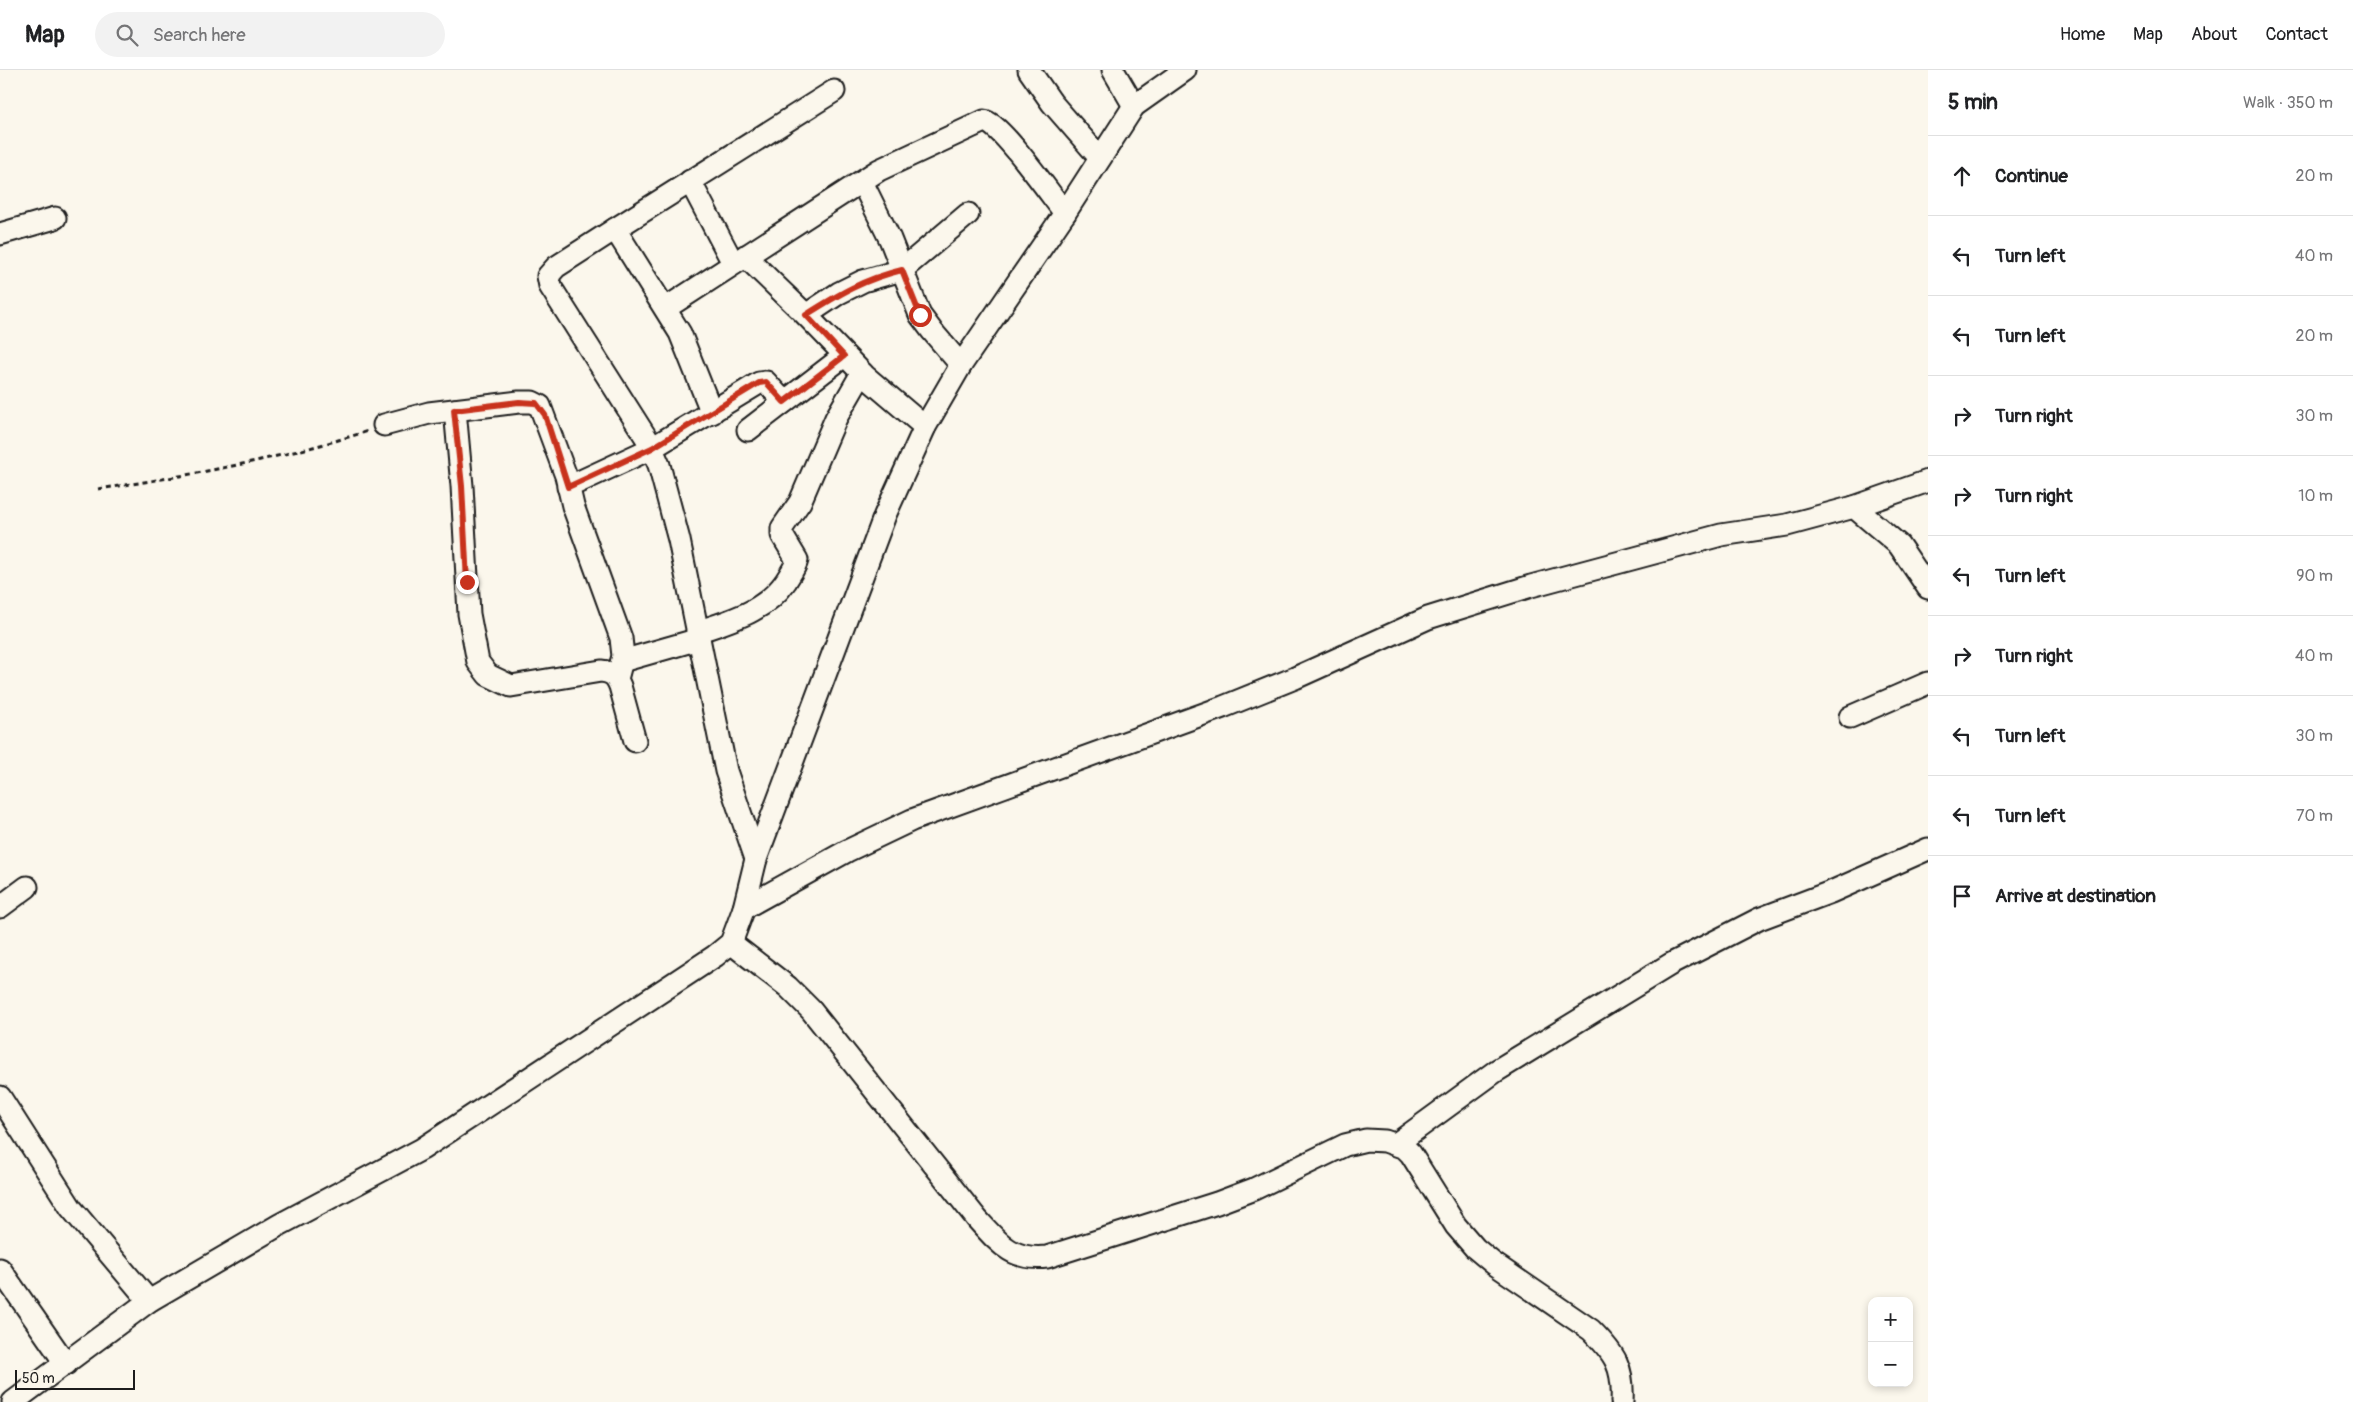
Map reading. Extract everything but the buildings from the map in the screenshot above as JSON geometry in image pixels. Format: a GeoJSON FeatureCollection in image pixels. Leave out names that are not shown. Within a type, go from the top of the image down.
{"type":"FeatureCollection","features":[{"type":"Feature","properties":{"kind":"street"},"geometry":{"type":"LineString","coordinates":[[1029,70],[1052,103],[1100,158]]}},
{"type":"Feature","properties":{"kind":"street"},"geometry":{"type":"LineString","coordinates":[[1113,70],[1134,106]]}},
{"type":"Feature","properties":{"kind":"street"},"geometry":{"type":"LineString","coordinates":[[14,1402],[150,1301],[279,1225],[422,1149],[715,956],[731,943],[744,908],[756,860],[885,515],[925,427],[961,365],[1065,214],[1134,106],[1185,70]]}},
{"type":"Feature","properties":{"kind":"street"},"geometry":{"type":"LineString","coordinates":[[756,860],[726,772],[671,506],[660,465],[652,448],[548,280],[551,271],[556,267],[834,91]]}},
{"type":"Feature","properties":{"kind":"street"},"geometry":{"type":"LineString","coordinates":[[666,308],[879,170],[947,140],[978,123],[987,121],[1006,138],[1065,214]]}},
{"type":"Feature","properties":{"kind":"street"},"geometry":{"type":"LineString","coordinates":[[690,181],[739,259],[806,315],[862,373],[925,427]]}},
{"type":"Feature","properties":{"kind":"street"},"geometry":{"type":"LineString","coordinates":[[862,182],[890,239],[920,315],[932,332],[961,365]]}},
{"type":"Feature","properties":{"kind":"street"},"geometry":{"type":"LineString","coordinates":[[806,315],[839,293],[863,281],[902,270],[968,214]]}},
{"type":"Feature","properties":{"kind":"street"},"geometry":{"type":"LineString","coordinates":[[0,234],[55,218]]}},
{"type":"Feature","properties":{"kind":"street"},"geometry":{"type":"LineString","coordinates":[[615,229],[666,308],[690,354],[712,413]]}},
{"type":"Feature","properties":{"kind":"street"},"geometry":{"type":"LineString","coordinates":[[748,430],[844,356]]}},
{"type":"Feature","properties":{"kind":"street"},"geometry":{"type":"LineString","coordinates":[[454,410],[462,486],[469,614],[475,653],[482,670],[497,681],[511,686],[601,671],[619,670],[761,607],[780,589],[797,560],[782,535],[782,528],[800,502],[836,418],[862,373]]}},
{"type":"Feature","properties":{"kind":"street"},"geometry":{"type":"LineString","coordinates":[[568,487],[652,448],[763,382],[769,384],[784,402]]}},
{"type":"Feature","properties":{"kind":"street"},"geometry":{"type":"LineString","coordinates":[[384,425],[410,416],[519,402],[536,403],[545,415],[573,506],[621,638],[623,648],[619,670],[635,741]]}},
{"type":"Feature","properties":{"kind":"street"},"geometry":{"type":"LineString","coordinates":[[744,908],[847,851],[912,820],[1222,707],[1428,618],[1531,586],[1721,535],[1787,525],[1854,507],[1928,481]]}},
{"type":"Feature","properties":{"kind":"street"},"geometry":{"type":"LineString","coordinates":[[1854,507],[1899,544],[1928,588]]}},
{"type":"Feature","properties":{"kind":"street"},"geometry":{"type":"LineString","coordinates":[[1850,717],[1928,683]]}},
{"type":"Feature","properties":{"kind":"street"},"geometry":{"type":"LineString","coordinates":[[1396,1144],[1496,1070],[1671,964],[1759,919],[1831,892],[1928,849]]}},
{"type":"Feature","properties":{"kind":"street"},"geometry":{"type":"LineString","coordinates":[[0,907],[27,887]]}},
{"type":"Feature","properties":{"kind":"street"},"geometry":{"type":"LineString","coordinates":[[731,943],[788,987],[811,1010],[977,1219],[998,1242],[1021,1256],[1032,1259],[1047,1257],[1217,1203],[1254,1189],[1345,1145],[1366,1140],[1396,1144],[1412,1154],[1456,1226],[1475,1248],[1493,1263],[1591,1330],[1602,1341],[1617,1360],[1622,1374],[1622,1402]]}},
{"type":"Feature","properties":{"kind":"street"},"geometry":{"type":"LineString","coordinates":[[0,1098],[71,1208],[150,1301]]}},
{"type":"Feature","properties":{"kind":"street"},"geometry":{"type":"LineString","coordinates":[[0,1269],[66,1364]]}},
{"type":"Feature","properties":{"kind":"path"},"geometry":{"type":"LineString","coordinates":[[98,489],[184,477],[237,466],[318,446],[384,425]]}},
{"type":"Feature","properties":{"kind":"route"},"geometry":{"type":"LineString","coordinates":[[467,582],[462,486],[454,410],[519,402],[536,403],[545,415],[568,487],[652,448],[759,383],[766,382],[769,384],[784,402],[844,356],[806,315],[839,293],[863,281],[902,270],[920,315]]}}]}
